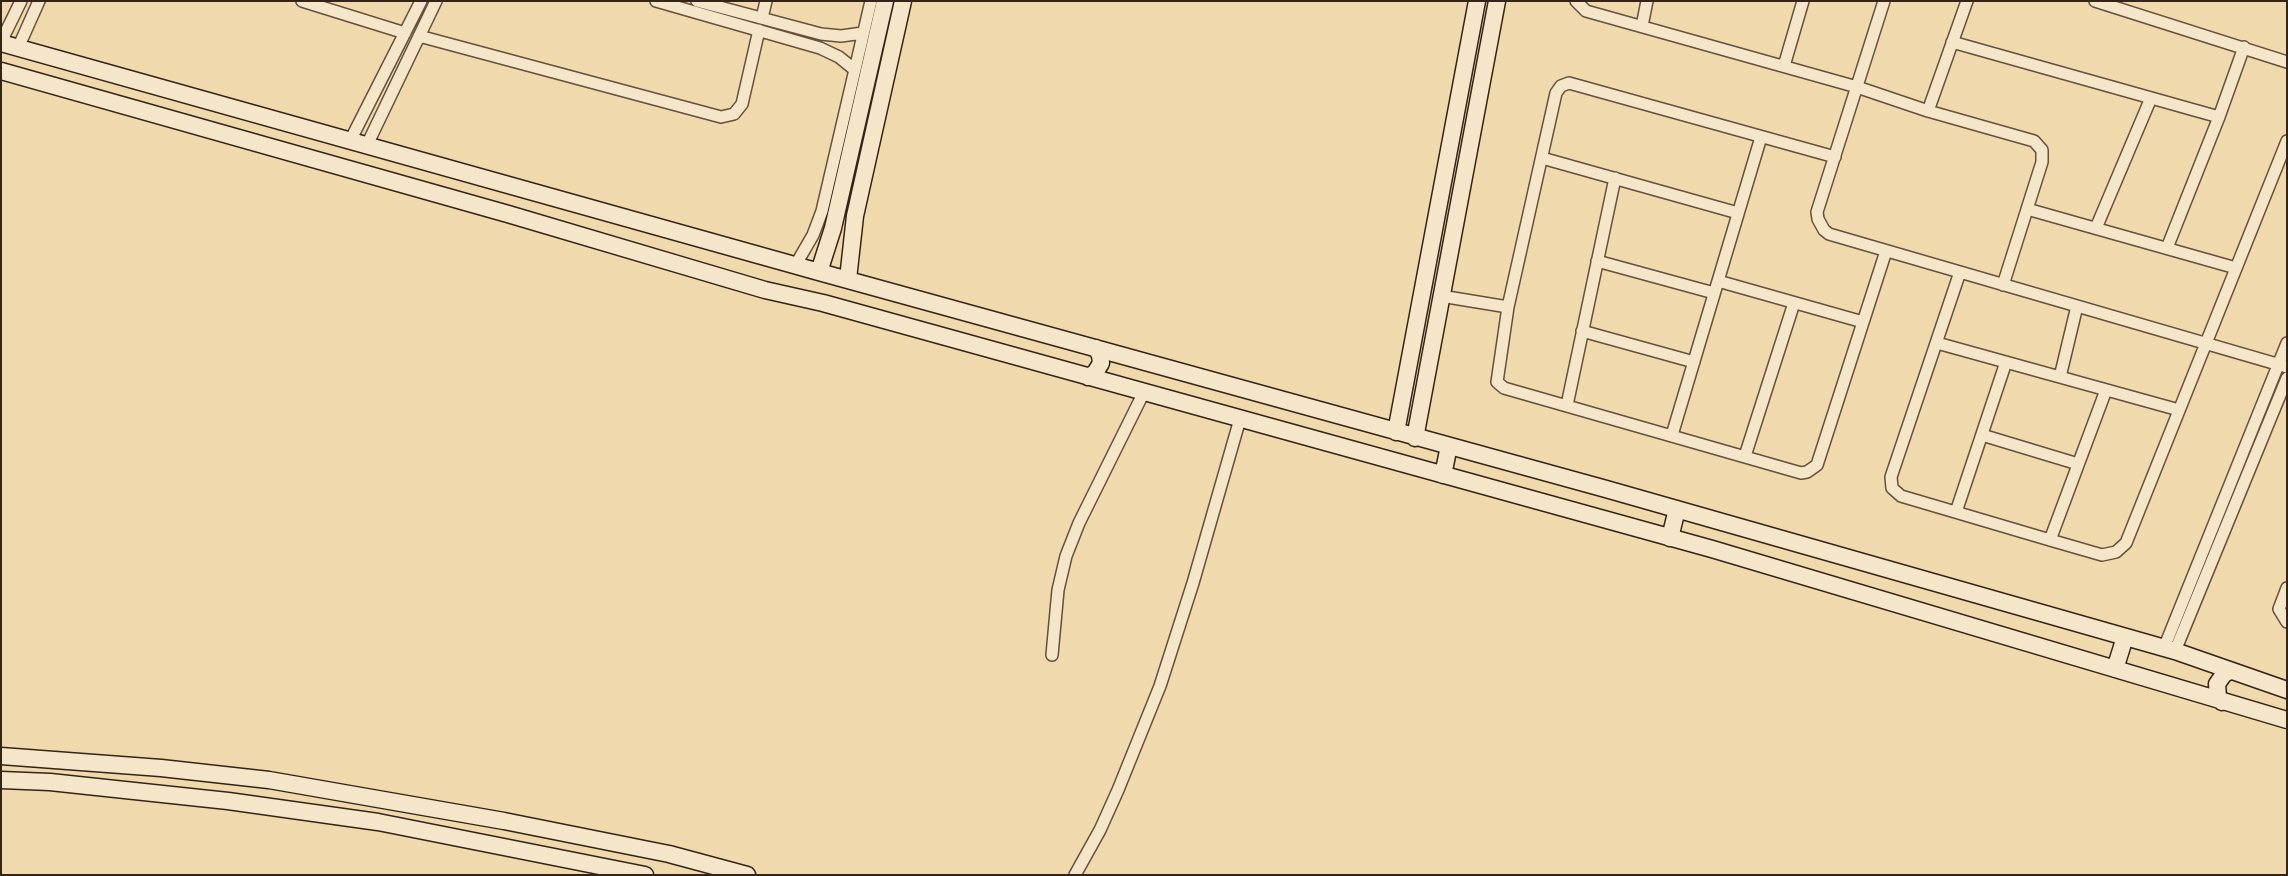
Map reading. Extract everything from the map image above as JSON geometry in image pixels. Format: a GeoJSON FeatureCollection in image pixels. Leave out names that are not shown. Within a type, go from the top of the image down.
{"type":"FeatureCollection","features":[{"type":"Feature","properties":{"kind":"street"},"geometry":{"type":"LineString","coordinates":[[22,1],[1,43],[795,266],[848,279],[1677,509],[2170,650],[2287,690]]}},
{"type":"Feature","properties":{"kind":"street"},"geometry":{"type":"LineString","coordinates":[[18,48],[39,1]]}},
{"type":"Feature","properties":{"kind":"street"},"geometry":{"type":"LineString","coordinates":[[302,1],[315,3],[405,33]]}},
{"type":"Feature","properties":{"kind":"street"},"geometry":{"type":"LineString","coordinates":[[350,140],[421,1]]}},
{"type":"Feature","properties":{"kind":"street"},"geometry":{"type":"LineString","coordinates":[[367,145],[436,1]]}},
{"type":"Feature","properties":{"kind":"street"},"geometry":{"type":"LineString","coordinates":[[656,1],[820,48],[839,57],[855,70]]}},
{"type":"Feature","properties":{"kind":"street"},"geometry":{"type":"LineString","coordinates":[[697,1],[831,36],[863,33]]}},
{"type":"Feature","properties":{"kind":"street"},"geometry":{"type":"LineString","coordinates":[[762,18],[766,1]]}},
{"type":"Feature","properties":{"kind":"street"},"geometry":{"type":"LineString","coordinates":[[795,266],[814,235],[822,211],[871,1]]}},
{"type":"Feature","properties":{"kind":"street"},"geometry":{"type":"LineString","coordinates":[[818,272],[833,228],[885,1]]}},
{"type":"Feature","properties":{"kind":"street"},"geometry":{"type":"LineString","coordinates":[[848,279],[855,216],[903,1]]}},
{"type":"Feature","properties":{"kind":"street"},"geometry":{"type":"LineString","coordinates":[[1396,432],[1477,1]]}},
{"type":"Feature","properties":{"kind":"street"},"geometry":{"type":"LineString","coordinates":[[1416,438],[1497,1]]}},
{"type":"Feature","properties":{"kind":"street"},"geometry":{"type":"LineString","coordinates":[[1576,1],[1586,11],[1857,87],[1928,111],[2029,139],[2038,145],[2043,156],[2042,162],[2004,285]]}},
{"type":"Feature","properties":{"kind":"street"},"geometry":{"type":"LineString","coordinates":[[1642,26],[1647,1]]}},
{"type":"Feature","properties":{"kind":"street"},"geometry":{"type":"LineString","coordinates":[[1784,66],[1803,1]]}},
{"type":"Feature","properties":{"kind":"street"},"geometry":{"type":"LineString","coordinates":[[1884,1],[1817,212],[1820,225],[1829,234],[2282,366]]}},
{"type":"Feature","properties":{"kind":"street"},"geometry":{"type":"LineString","coordinates":[[1928,111],[1966,1]]}},
{"type":"Feature","properties":{"kind":"street"},"geometry":{"type":"LineString","coordinates":[[2095,1],[2287,62]]}},
{"type":"Feature","properties":{"kind":"street"},"geometry":{"type":"LineString","coordinates":[[419,36],[721,117],[734,114],[742,104],[759,30]]}},
{"type":"Feature","properties":{"kind":"street"},"geometry":{"type":"LineString","coordinates":[[1952,42],[2219,117]]}},
{"type":"Feature","properties":{"kind":"street"},"geometry":{"type":"LineString","coordinates":[[2168,248],[2244,48]]}},
{"type":"Feature","properties":{"kind":"street"},"geometry":{"type":"LineString","coordinates":[[1,71],[558,228],[765,290],[823,303],[1670,538],[2287,720]]}},
{"type":"Feature","properties":{"kind":"street"},"geometry":{"type":"LineString","coordinates":[[1835,157],[1569,83],[1561,86],[1556,93],[1508,307],[1496,375],[1498,384],[1504,388],[1802,473],[1813,470],[1886,251]]}},
{"type":"Feature","properties":{"kind":"street"},"geometry":{"type":"LineString","coordinates":[[2096,228],[2151,98]]}},
{"type":"Feature","properties":{"kind":"street"},"geometry":{"type":"LineString","coordinates":[[1672,435],[1761,136]]}},
{"type":"Feature","properties":{"kind":"street"},"geometry":{"type":"LineString","coordinates":[[1960,272],[1890,477],[1890,483],[1896,493],[1901,496],[2050,540],[2102,554],[2109,554],[2122,548],[2126,542],[2287,142]]}},
{"type":"Feature","properties":{"kind":"street"},"geometry":{"type":"LineString","coordinates":[[1542,158],[1738,213]]}},
{"type":"Feature","properties":{"kind":"street"},"geometry":{"type":"LineString","coordinates":[[1566,405],[1615,178]]}},
{"type":"Feature","properties":{"kind":"street"},"geometry":{"type":"LineString","coordinates":[[508,214],[513,211],[518,202],[518,192],[515,187]]}},
{"type":"Feature","properties":{"kind":"street"},"geometry":{"type":"LineString","coordinates":[[558,228],[557,213],[567,201]]}},
{"type":"Feature","properties":{"kind":"street"},"geometry":{"type":"LineString","coordinates":[[2027,209],[2236,268]]}},
{"type":"Feature","properties":{"kind":"street"},"geometry":{"type":"LineString","coordinates":[[1597,262],[1714,293]]}},
{"type":"Feature","properties":{"kind":"street"},"geometry":{"type":"LineString","coordinates":[[1718,281],[1863,322]]}},
{"type":"Feature","properties":{"kind":"street"},"geometry":{"type":"LineString","coordinates":[[1441,296],[1508,307]]}},
{"type":"Feature","properties":{"kind":"street"},"geometry":{"type":"LineString","coordinates":[[1745,456],[1794,303]]}},
{"type":"Feature","properties":{"kind":"street"},"geometry":{"type":"LineString","coordinates":[[2060,377],[2077,306]]}},
{"type":"Feature","properties":{"kind":"street"},"geometry":{"type":"LineString","coordinates":[[1582,331],[1694,362]]}},
{"type":"Feature","properties":{"kind":"street"},"geometry":{"type":"LineString","coordinates":[[1937,343],[2179,410]]}},
{"type":"Feature","properties":{"kind":"street"},"geometry":{"type":"LineString","coordinates":[[2170,650],[2282,366],[2287,344]]}},
{"type":"Feature","properties":{"kind":"street"},"geometry":{"type":"LineString","coordinates":[[1088,376],[1095,373],[1101,363],[1100,355],[1096,348]]}},
{"type":"Feature","properties":{"kind":"street"},"geometry":{"type":"LineString","coordinates":[[1956,512],[2006,362]]}},
{"type":"Feature","properties":{"kind":"street"},"geometry":{"type":"LineString","coordinates":[[1144,392],[1139,386],[1138,377],[1141,370],[1152,364]]}},
{"type":"Feature","properties":{"kind":"street"},"geometry":{"type":"LineString","coordinates":[[2170,650],[2287,378]]}},
{"type":"Feature","properties":{"kind":"street"},"geometry":{"type":"LineString","coordinates":[[2050,540],[2106,390]]}},
{"type":"Feature","properties":{"kind":"street"},"geometry":{"type":"LineString","coordinates":[[1052,655],[1058,590],[1072,539],[1144,392]]}},
{"type":"Feature","properties":{"kind":"street"},"geometry":{"type":"LineString","coordinates":[[1075,875],[1100,830],[1118,790],[1160,686],[1193,583],[1240,419]]}},
{"type":"Feature","properties":{"kind":"street"},"geometry":{"type":"LineString","coordinates":[[1982,435],[2078,464]]}},
{"type":"Feature","properties":{"kind":"street"},"geometry":{"type":"LineString","coordinates":[[1443,476],[1449,446]]}},
{"type":"Feature","properties":{"kind":"street"},"geometry":{"type":"LineString","coordinates":[[1670,538],[1677,509]]}},
{"type":"Feature","properties":{"kind":"street"},"geometry":{"type":"LineString","coordinates":[[2287,588],[2279,609],[2287,622]]}},
{"type":"Feature","properties":{"kind":"street"},"geometry":{"type":"LineString","coordinates":[[2115,669],[2125,637]]}},
{"type":"Feature","properties":{"kind":"street"},"geometry":{"type":"LineString","coordinates":[[2222,702],[2218,697],[2217,684],[2224,674],[2230,671]]}},
{"type":"Feature","properties":{"kind":"street"},"geometry":{"type":"LineString","coordinates":[[1,756],[161,768],[269,780],[514,823],[668,854],[747,875]]}},
{"type":"Feature","properties":{"kind":"street"},"geometry":{"type":"LineString","coordinates":[[1,780],[50,782],[228,800],[378,822],[645,875]]}}]}
